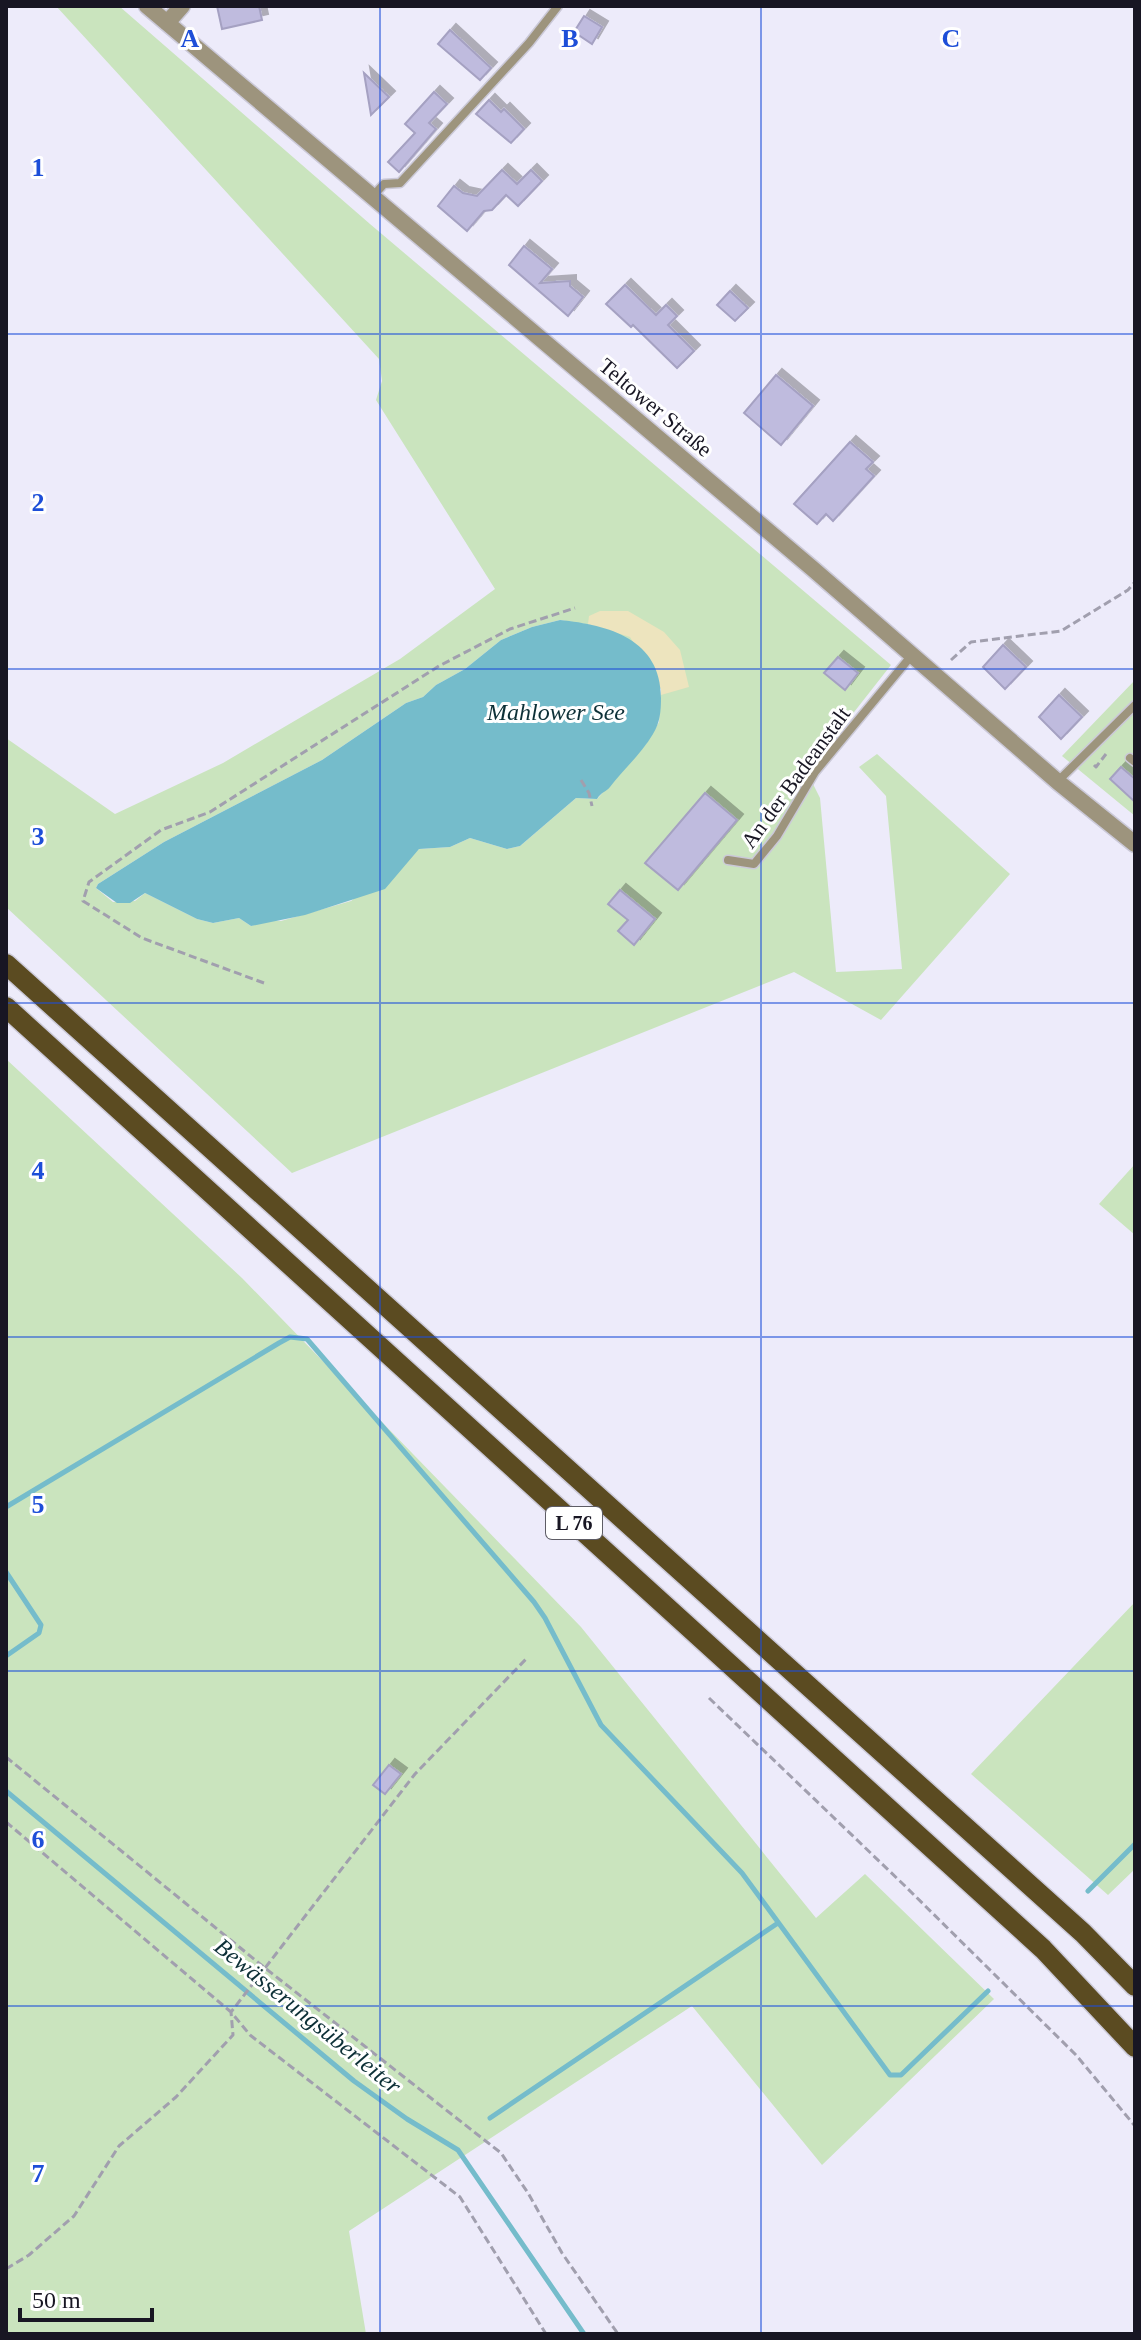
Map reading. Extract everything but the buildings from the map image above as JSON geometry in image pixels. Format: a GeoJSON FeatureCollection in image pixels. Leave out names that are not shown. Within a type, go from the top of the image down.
{"type":"FeatureCollection","features":[{"type":"Feature","properties":{"kind":"main road","name":"L 76"},"geometry":{"type":"LineString","coordinates":[[6,964],[1083,1933],[1135,1986]]}},
{"type":"Feature","properties":{"kind":"main road","name":"L 76"},"geometry":{"type":"LineString","coordinates":[[6,1007],[1043,1949],[1135,2047]]}},
{"type":"Feature","properties":{"kind":"street","name":"Teltower Straße"},"geometry":{"type":"LineString","coordinates":[[147,6],[1058,782],[1135,844]]}},
{"type":"Feature","properties":{"kind":"street"},"geometry":{"type":"LineString","coordinates":[[167,23],[182,6]]}},
{"type":"Feature","properties":{"kind":"lane"},"geometry":{"type":"LineString","coordinates":[[372,197],[384,184],[400,183],[529,43],[558,6]]}},
{"type":"Feature","properties":{"kind":"lane","name":"An der Badeanstalt"},"geometry":{"type":"LineString","coordinates":[[728,860],[754,864],[777,836],[815,772],[912,655]]}},
{"type":"Feature","properties":{"kind":"lane"},"geometry":{"type":"LineString","coordinates":[[1058,782],[1133,710]]}},
{"type":"Feature","properties":{"kind":"path"},"geometry":{"type":"LineString","coordinates":[[951,660],[971,642],[1061,631],[1128,590],[1135,582]]}},
{"type":"Feature","properties":{"kind":"path"},"geometry":{"type":"LineString","coordinates":[[264,983],[201,957],[142,938],[83,901],[89,882],[161,830],[210,812],[439,666],[510,629],[575,608]]}},
{"type":"Feature","properties":{"kind":"path"},"geometry":{"type":"LineString","coordinates":[[581,780],[592,806]]}},
{"type":"Feature","properties":{"kind":"path"},"geometry":{"type":"LineString","coordinates":[[6,2269],[29,2255],[74,2216],[119,2146],[176,2097],[233,2035],[231,2012],[415,1774],[526,1659]]}},
{"type":"Feature","properties":{"kind":"path"},"geometry":{"type":"LineString","coordinates":[[709,1698],[1076,2055],[1135,2126]]}},
{"type":"Feature","properties":{"kind":"path"},"geometry":{"type":"LineString","coordinates":[[6,1757],[265,1968],[501,2153],[562,2253],[618,2334]]}},
{"type":"Feature","properties":{"kind":"path"},"geometry":{"type":"LineString","coordinates":[[6,1822],[231,2012],[250,2035],[460,2197],[546,2334]]}},
{"type":"Feature","properties":{"kind":"green space"},"geometry":{"type":"Polygon","coordinates":[[[56,6],[119,6],[370,224],[891,665],[807,772],[820,798],[836,972],[902,969],[886,796],[859,767],[877,754],[1010,874],[881,1020],[794,972],[292,1173],[6,907],[6,738],[115,814],[223,763],[400,659],[495,589],[376,400],[382,381],[379,359],[56,6]],[[560,620],[501,640],[465,669],[436,685],[423,697],[406,703],[322,760],[164,842],[96,888],[113,902],[135,901],[145,893],[197,919],[213,923],[239,918],[251,926],[269,920],[281,921],[351,901],[419,849],[450,847],[470,838],[507,849],[520,846],[576,798],[597,799],[646,744],[659,722],[661,689],[604,627],[560,620]]]}},
{"type":"Feature","properties":{"kind":"green space"},"geometry":{"type":"Polygon","coordinates":[[[1135,680],[1135,816],[1062,756],[1135,680]]]}},
{"type":"Feature","properties":{"kind":"green space"},"geometry":{"type":"Polygon","coordinates":[[[6,1059],[242,1278],[581,1627],[816,1918],[865,1874],[994,1999],[822,2165],[692,2006],[349,2231],[366,2334],[6,2334],[6,1059]]]}},
{"type":"Feature","properties":{"kind":"green space"},"geometry":{"type":"Polygon","coordinates":[[[1135,1164],[1135,1235],[1099,1204],[1135,1164]]]}},
{"type":"Feature","properties":{"kind":"green space"},"geometry":{"type":"Polygon","coordinates":[[[1135,1602],[1135,1869],[1108,1895],[971,1774],[1135,1602]]]}},
{"type":"Feature","properties":{"kind":"sand"},"geometry":{"type":"Polygon","coordinates":[[[600,611],[628,611],[664,632],[680,650],[689,687],[661,695],[661,689],[630,637],[588,624],[589,616],[600,611]]]}},
{"type":"Feature","properties":{"kind":"water","name":"Mahlower See"},"geometry":{"type":"Polygon","coordinates":[[[560,620],[613,631],[642,649],[659,678],[660,717],[649,741],[608,789],[597,799],[576,798],[520,846],[507,849],[470,838],[450,847],[419,849],[385,889],[305,915],[251,926],[239,918],[213,923],[197,919],[145,893],[130,903],[117,903],[96,888],[164,842],[322,760],[406,703],[423,697],[436,685],[465,669],[501,640],[560,620]]]}},
{"type":"Feature","properties":{"kind":"waterway"},"geometry":{"type":"LineString","coordinates":[[6,1507],[279,1343],[290,1337],[307,1339],[534,1602],[601,1725],[742,1873],[890,2075],[901,2075],[988,1991]]}},
{"type":"Feature","properties":{"kind":"waterway"},"geometry":{"type":"LineString","coordinates":[[6,1572],[41,1625],[39,1633],[6,1656]]}},
{"type":"Feature","properties":{"kind":"waterway","name":"Bewässerungsüberleiter"},"geometry":{"type":"LineString","coordinates":[[6,1791],[354,2081],[458,2150],[584,2334]]}},
{"type":"Feature","properties":{"kind":"waterway"},"geometry":{"type":"LineString","coordinates":[[1088,1891],[1135,1844]]}},
{"type":"Feature","properties":{"kind":"waterway"},"geometry":{"type":"LineString","coordinates":[[490,2118],[778,1923]]}}]}
